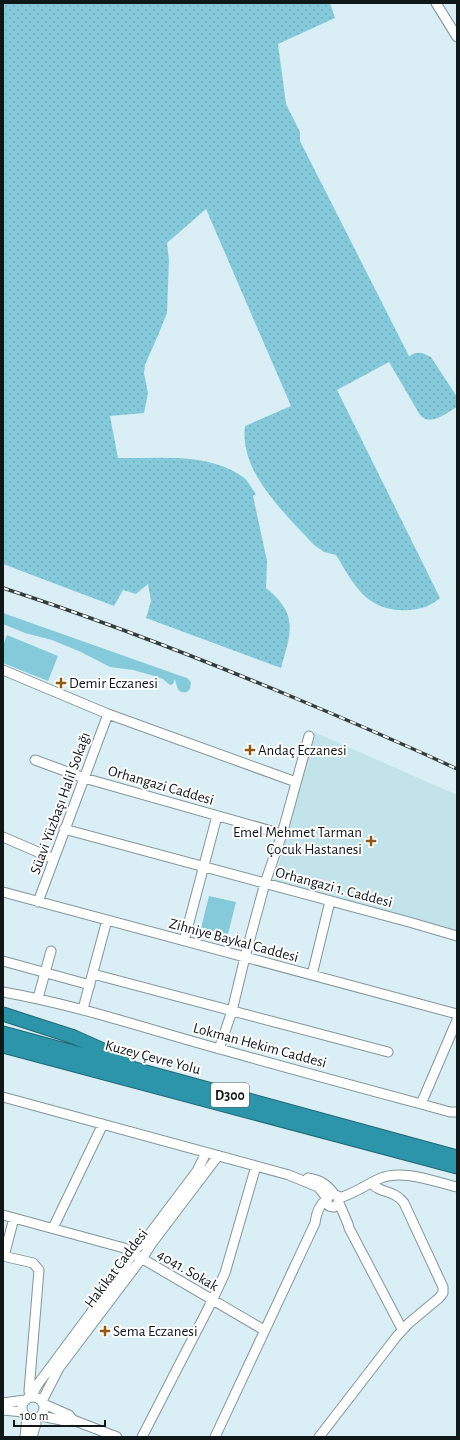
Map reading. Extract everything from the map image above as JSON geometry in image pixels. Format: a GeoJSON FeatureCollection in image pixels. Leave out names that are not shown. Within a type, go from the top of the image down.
{"type":"FeatureCollection","features":[{"type":"Feature","properties":{"kind":"highway"},"geometry":{"type":"LineString","coordinates":[[3,1014],[86,1042],[155,1074]]}},
{"type":"Feature","properties":{"kind":"highway","name":"Kuzey Çevre Yolu"},"geometry":{"type":"LineString","coordinates":[[3,1033],[457,1157]]}},
{"type":"Feature","properties":{"kind":"highway","name":"Kuzey Çevre Yolu"},"geometry":{"type":"LineString","coordinates":[[3,1046],[457,1167]]}},
{"type":"Feature","properties":{"kind":"highway"},"geometry":{"type":"LineString","coordinates":[[3,1055],[20,1056],[82,1072],[108,1074]]}},
{"type":"Feature","properties":{"kind":"street"},"geometry":{"type":"LineString","coordinates":[[439,4],[457,37]]}},
{"type":"Feature","properties":{"kind":"street"},"geometry":{"type":"LineString","coordinates":[[3,670],[108,714],[296,782]]}},
{"type":"Feature","properties":{"kind":"street","name":"Süavi Yüzbaşı Halil Sokağı"},"geometry":{"type":"LineString","coordinates":[[38,902],[108,714]]}},
{"type":"Feature","properties":{"kind":"street"},"geometry":{"type":"LineString","coordinates":[[219,1049],[232,1011],[265,883],[282,834],[309,736]]}},
{"type":"Feature","properties":{"kind":"street","name":"Orhangazi Caddesi"},"geometry":{"type":"LineString","coordinates":[[35,760],[84,778],[282,834]]}},
{"type":"Feature","properties":{"kind":"street"},"geometry":{"type":"LineString","coordinates":[[184,941],[217,816]]}},
{"type":"Feature","properties":{"kind":"street","name":"Orhangazi 1. Caddesi"},"geometry":{"type":"LineString","coordinates":[[64,829],[457,936]]}},
{"type":"Feature","properties":{"kind":"street"},"geometry":{"type":"LineString","coordinates":[[3,837],[54,858]]}},
{"type":"Feature","properties":{"kind":"street","name":"Zihniye Baykal Caddesi"},"geometry":{"type":"LineString","coordinates":[[3,892],[457,1014]]}},
{"type":"Feature","properties":{"kind":"street"},"geometry":{"type":"LineString","coordinates":[[312,975],[330,901]]}},
{"type":"Feature","properties":{"kind":"street"},"geometry":{"type":"LineString","coordinates":[[83,1009],[107,920]]}},
{"type":"Feature","properties":{"kind":"street"},"geometry":{"type":"LineString","coordinates":[[38,998],[51,951]]}},
{"type":"Feature","properties":{"kind":"street"},"geometry":{"type":"LineString","coordinates":[[3,961],[90,985]]}},
{"type":"Feature","properties":{"kind":"street"},"geometry":{"type":"LineString","coordinates":[[93,974],[388,1052]]}},
{"type":"Feature","properties":{"kind":"street","name":"Lokman Hekim Caddesi"},"geometry":{"type":"LineString","coordinates":[[3,992],[38,998],[83,1009],[219,1049],[450,1112],[457,1112]]}},
{"type":"Feature","properties":{"kind":"street"},"geometry":{"type":"LineString","coordinates":[[422,1104],[457,1020]]}},
{"type":"Feature","properties":{"kind":"street"},"geometry":{"type":"LineString","coordinates":[[3,1097],[289,1175],[297,1175],[320,1181],[330,1187],[332,1201],[345,1226],[349,1228],[402,1330]]}},
{"type":"Feature","properties":{"kind":"street"},"geometry":{"type":"LineString","coordinates":[[53,1228],[103,1124]]}},
{"type":"Feature","properties":{"kind":"street","name":"Hakikat Caddesi"},"geometry":{"type":"LineString","coordinates":[[28,1399],[119,1275],[132,1253],[145,1240],[197,1171],[206,1152]]}},
{"type":"Feature","properties":{"kind":"street","name":"Hakikat Caddesi"},"geometry":{"type":"LineString","coordinates":[[43,1403],[59,1368],[218,1156]]}},
{"type":"Feature","properties":{"kind":"street"},"geometry":{"type":"LineString","coordinates":[[142,1437],[225,1273],[256,1166]]}},
{"type":"Feature","properties":{"kind":"street"},"geometry":{"type":"LineString","coordinates":[[215,1437],[321,1206],[382,1178],[400,1175],[410,1176],[457,1188]]}},
{"type":"Feature","properties":{"kind":"street"},"geometry":{"type":"LineString","coordinates":[[319,1437],[402,1330],[443,1293],[443,1287],[404,1203],[398,1196],[376,1188],[372,1183]]}},
{"type":"Feature","properties":{"kind":"street","name":"4041. Sokak"},"geometry":{"type":"LineString","coordinates":[[3,1215],[124,1248],[264,1330]]}},
{"type":"Feature","properties":{"kind":"street"},"geometry":{"type":"LineString","coordinates":[[14,1218],[3,1256],[33,1263],[38,1268],[39,1272],[28,1399],[22,1406],[32,1416],[36,1424],[32,1437]]}},
{"type":"Feature","properties":{"kind":"street"},"geometry":{"type":"LineString","coordinates":[[3,1403],[37,1398],[43,1403],[69,1415],[73,1420]]}},
{"type":"Feature","properties":{"kind":"street"},"geometry":{"type":"LineString","coordinates":[[25,1437],[32,1416],[44,1410],[43,1403]]}},
{"type":"Feature","properties":{"kind":"street"},"geometry":{"type":"LineString","coordinates":[[3,1410],[66,1421],[73,1420],[116,1437]]}},
{"type":"Feature","properties":{"kind":"shaded area"},"geometry":{"type":"Polygon","coordinates":[[[3,3],[330,3],[335,18],[278,44],[286,104],[300,132],[300,141],[409,356],[415,353],[422,353],[431,357],[457,397],[457,407],[438,418],[429,420],[424,418],[420,415],[389,362],[337,390],[440,598],[437,601],[426,607],[418,609],[396,610],[383,607],[364,596],[350,578],[336,555],[324,552],[314,545],[278,506],[257,476],[249,460],[245,443],[245,426],[291,406],[206,209],[167,243],[169,260],[167,313],[145,365],[144,373],[148,393],[144,413],[110,416],[118,458],[182,458],[199,460],[229,469],[245,478],[250,485],[256,494],[253,496],[267,561],[266,588],[277,597],[284,607],[290,625],[288,644],[281,668],[146,618],[151,601],[148,584],[136,594],[123,590],[114,606],[3,564],[3,3]]]}},
{"type":"Feature","properties":{"kind":"shaded area"},"geometry":{"type":"Polygon","coordinates":[[[3,613],[187,678],[191,682],[190,689],[187,692],[181,692],[178,689],[175,679],[173,684],[170,685],[163,679],[151,675],[133,670],[110,667],[81,652],[52,640],[25,633],[3,624],[3,613]]]}},
{"type":"Feature","properties":{"kind":"shaded area"},"geometry":{"type":"Polygon","coordinates":[[[7,635],[58,656],[48,681],[3,663],[3,645],[7,635]]]}},
{"type":"Feature","properties":{"kind":"shaded area","name":"Emel Mehmet Tarman Çocuk Hastanesi"},"geometry":{"type":"Polygon","coordinates":[[[314,732],[457,795],[457,936],[273,886],[314,732]]]}},
{"type":"Feature","properties":{"kind":"shaded area"},"geometry":{"type":"Polygon","coordinates":[[[209,896],[236,902],[228,934],[201,928],[209,896]]]}},
{"type":"Feature","properties":{"kind":"railway"},"geometry":{"type":"LineString","coordinates":[[3,588],[116,627],[228,671],[419,751],[457,769]]}},
{"type":"Feature","properties":{"kind":"place","name":"Demir Eczanesi"},"geometry":{"type":"Point","coordinates":[61,683]}},
{"type":"Feature","properties":{"kind":"place","name":"Andaç Eczanesi"},"geometry":{"type":"Point","coordinates":[250,750]}},
{"type":"Feature","properties":{"kind":"place","name":"Emel Mehmet Tarman Çocuk Hastanesi"},"geometry":{"type":"Point","coordinates":[371,841]}},
{"type":"Feature","properties":{"kind":"place","name":"Sema Eczanesi"},"geometry":{"type":"Point","coordinates":[105,1331]}}]}
